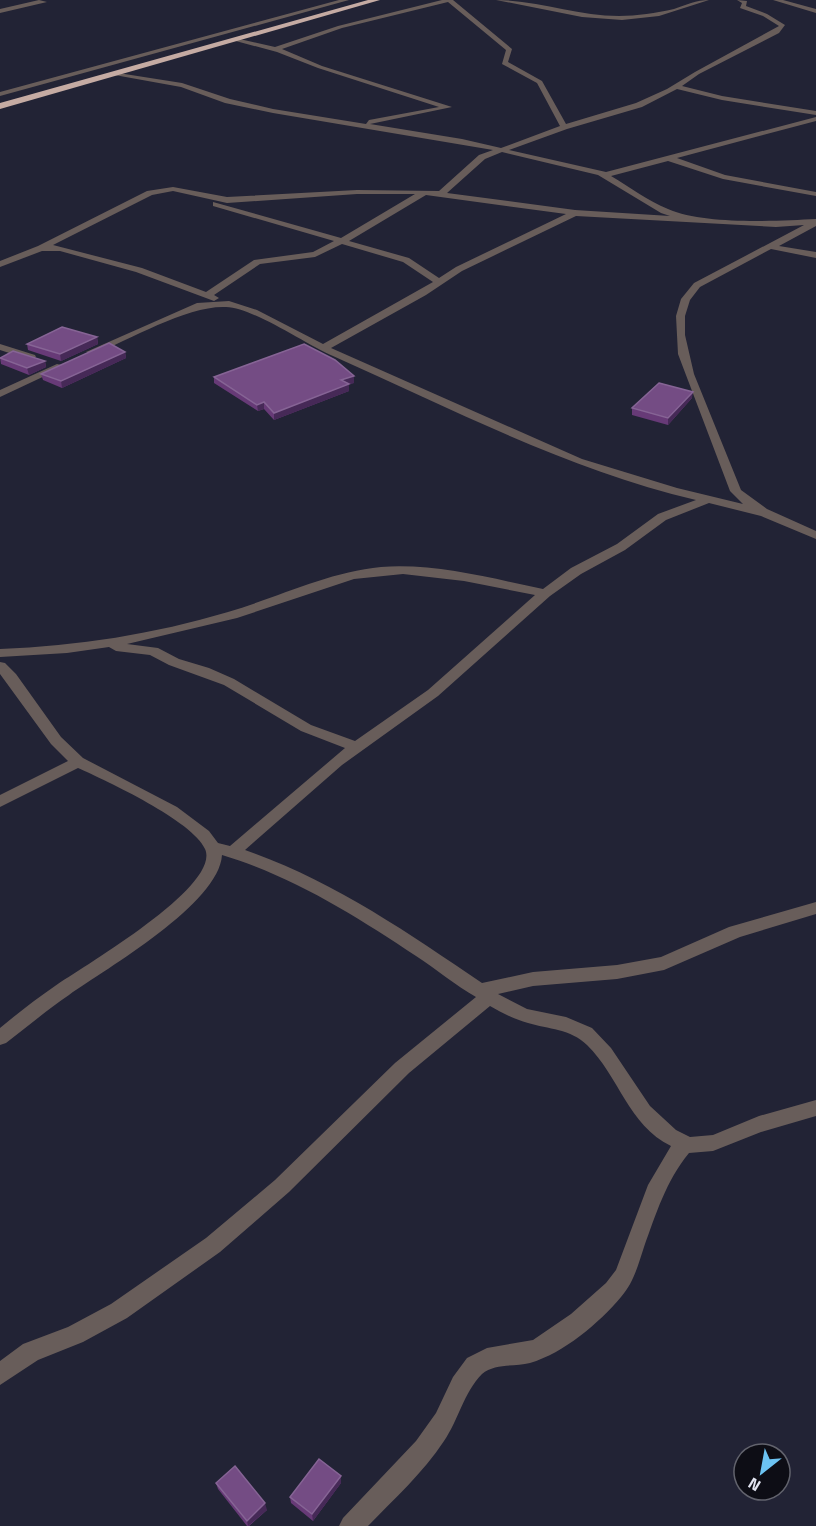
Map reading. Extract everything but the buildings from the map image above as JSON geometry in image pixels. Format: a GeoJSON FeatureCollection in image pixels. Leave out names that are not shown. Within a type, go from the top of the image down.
{"type":"FeatureCollection","features":[{"type":"Feature","properties":{"kind":"highway"},"geometry":{"type":"LineString","coordinates":[[0,105],[376,0]]}},
{"type":"Feature","properties":{"kind":"street"},"geometry":{"type":"LineString","coordinates":[[0,11],[37,5],[44,2],[42,0]]}},
{"type":"Feature","properties":{"kind":"street"},"geometry":{"type":"LineString","coordinates":[[0,94],[346,0]]}},
{"type":"Feature","properties":{"kind":"street"},"geometry":{"type":"LineString","coordinates":[[276,49],[340,27],[449,0],[510,50],[504,63],[540,82],[564,127]]}},
{"type":"Feature","properties":{"kind":"street"},"geometry":{"type":"LineString","coordinates":[[500,0],[593,16],[622,18],[656,14],[706,0]]}},
{"type":"Feature","properties":{"kind":"street"},"geometry":{"type":"LineString","coordinates":[[441,194],[473,164],[497,150],[639,105],[777,32],[783,26],[765,15],[742,7],[745,2],[740,0]]}},
{"type":"Feature","properties":{"kind":"street"},"geometry":{"type":"LineString","coordinates":[[777,0],[816,11]]}},
{"type":"Feature","properties":{"kind":"street"},"geometry":{"type":"LineString","coordinates":[[235,40],[276,49],[333,71],[448,105],[446,108],[435,111],[361,124]]}},
{"type":"Feature","properties":{"kind":"street"},"geometry":{"type":"LineString","coordinates":[[112,74],[182,85],[228,102],[273,111],[462,141],[605,175],[664,211],[687,218]]}},
{"type":"Feature","properties":{"kind":"street"},"geometry":{"type":"LineString","coordinates":[[0,85],[21,88]]}},
{"type":"Feature","properties":{"kind":"street"},"geometry":{"type":"LineString","coordinates":[[676,87],[722,98],[816,113]]}},
{"type":"Feature","properties":{"kind":"street"},"geometry":{"type":"LineString","coordinates":[[605,175],[816,118]]}},
{"type":"Feature","properties":{"kind":"street"},"geometry":{"type":"LineString","coordinates":[[671,159],[723,177],[816,194]]}},
{"type":"Feature","properties":{"kind":"street"},"geometry":{"type":"LineString","coordinates":[[0,264],[41,248],[150,192],[173,189],[227,200],[357,192],[425,192],[575,213],[651,219],[687,218],[776,224],[816,222]]}},
{"type":"Feature","properties":{"kind":"street"},"geometry":{"type":"LineString","coordinates":[[207,295],[256,262],[315,254],[425,192]]}},
{"type":"Feature","properties":{"kind":"street"},"geometry":{"type":"LineString","coordinates":[[198,194],[220,206],[406,260],[438,282]]}},
{"type":"Feature","properties":{"kind":"street"},"geometry":{"type":"LineString","coordinates":[[323,348],[459,269],[575,213]]}},
{"type":"Feature","properties":{"kind":"street"},"geometry":{"type":"LineString","coordinates":[[816,222],[697,285],[688,293],[680,319],[680,332],[691,380],[736,491],[744,501],[765,513],[816,536]]}},
{"type":"Feature","properties":{"kind":"street"},"geometry":{"type":"LineString","coordinates":[[772,247],[816,255]]}},
{"type":"Feature","properties":{"kind":"street"},"geometry":{"type":"LineString","coordinates":[[41,248],[60,248],[80,252],[147,272],[254,312],[323,348],[578,461],[673,490],[765,513]]}},
{"type":"Feature","properties":{"kind":"street"},"geometry":{"type":"LineString","coordinates":[[0,394],[190,308],[208,304],[229,304]]}},
{"type":"Feature","properties":{"kind":"street"},"geometry":{"type":"LineString","coordinates":[[0,347],[43,361],[69,362]]}},
{"type":"Feature","properties":{"kind":"street"},"geometry":{"type":"LineString","coordinates":[[233,852],[356,747],[433,693],[545,593],[576,571],[621,547],[662,517],[710,498]]}},
{"type":"Feature","properties":{"kind":"street"},"geometry":{"type":"LineString","coordinates":[[0,653],[35,653],[99,645],[215,620],[351,576],[382,571],[450,575],[545,593]]}},
{"type":"Feature","properties":{"kind":"street"},"geometry":{"type":"LineString","coordinates":[[99,645],[157,652],[174,662],[229,682],[306,728],[356,747]]}},
{"type":"Feature","properties":{"kind":"street"},"geometry":{"type":"LineString","coordinates":[[0,666],[21,688],[44,725],[65,751],[78,762],[182,817],[203,834],[213,847],[214,857],[210,873],[194,892],[143,933],[0,1038]]}},
{"type":"Feature","properties":{"kind":"street"},"geometry":{"type":"LineString","coordinates":[[0,802],[78,762]]}},
{"type":"Feature","properties":{"kind":"street"},"geometry":{"type":"LineString","coordinates":[[213,847],[284,869],[431,957],[484,994],[538,1021],[563,1022],[594,1040],[635,1102],[653,1121],[685,1144],[712,1143],[751,1127],[816,1108]]}},
{"type":"Feature","properties":{"kind":"street"},"geometry":{"type":"LineString","coordinates":[[0,1374],[31,1352],[75,1335],[119,1311],[213,1245],[312,1158],[402,1068],[484,994],[533,979],[616,972],[664,963],[735,932],[816,908]]}},
{"type":"Feature","properties":{"kind":"street"},"geometry":{"type":"LineString","coordinates":[[351,1526],[412,1464],[444,1420],[464,1378],[477,1364],[488,1358],[534,1351],[550,1342],[602,1302],[621,1281],[655,1187],[668,1163],[685,1144]]}}]}
